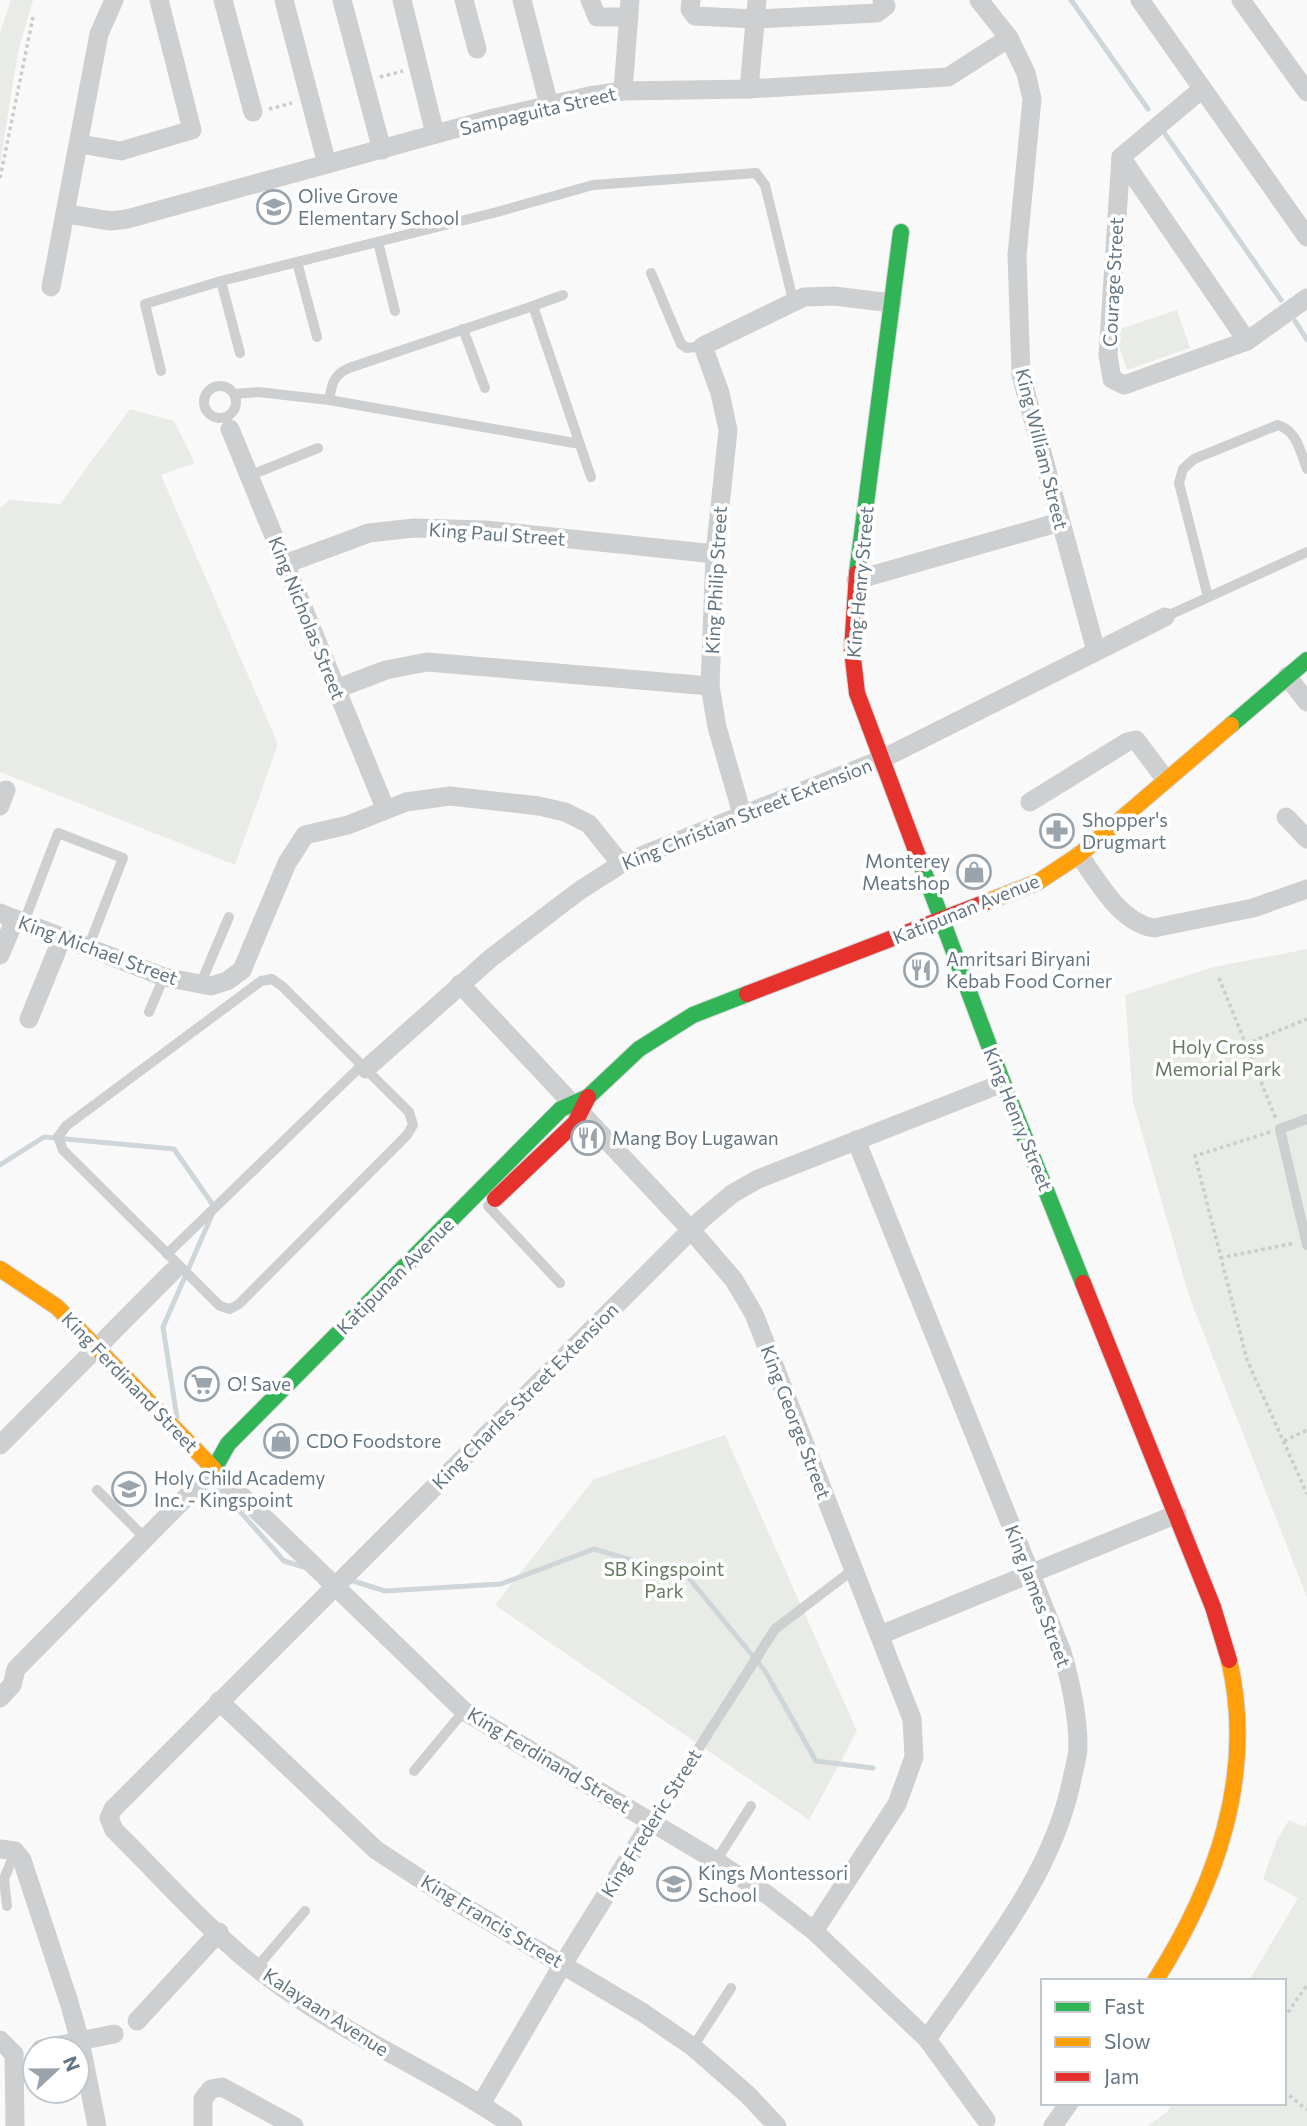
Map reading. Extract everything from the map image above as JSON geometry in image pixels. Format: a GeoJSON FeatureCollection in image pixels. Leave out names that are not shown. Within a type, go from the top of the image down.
{"type":"FeatureCollection","features":[{"type":"Feature","properties":{"kind":"main road","name":"King Henry Street"},"geometry":{"type":"LineString","coordinates":[[901,232],[856,580],[853,670],[860,705],[1003,1083],[1177,1514],[1225,1645],[1235,1690],[1236,1738],[1232,1794],[1223,1844],[1209,1887],[1184,1939],[1156,1979]]}},
{"type":"Feature","properties":{"kind":"main road","name":"Katipunan Avenue"},"geometry":{"type":"LineString","coordinates":[[214,1469],[238,1455],[575,1123],[580,1105],[639,1049],[692,1015],[1038,882],[1079,855],[1307,660]]}},
{"type":"Feature","properties":{"kind":"main road","name":"Katipunan Avenue"},"geometry":{"type":"LineString","coordinates":[[214,1469],[228,1444],[561,1109],[580,1105]]}},
{"type":"Feature","properties":{"kind":"main road","name":"King Ferdinand Street"},"geometry":{"type":"LineString","coordinates":[[0,1269],[57,1307],[214,1469]]}},
{"type":"Feature","properties":{"kind":"street"},"geometry":{"type":"LineString","coordinates":[[51,288],[99,34],[114,0]]}},
{"type":"Feature","properties":{"kind":"street"},"geometry":{"type":"LineString","coordinates":[[80,144],[121,151],[192,129],[159,0]]}},
{"type":"Feature","properties":{"kind":"street"},"geometry":{"type":"LineString","coordinates":[[223,0],[253,112]]}},
{"type":"Feature","properties":{"kind":"street"},"geometry":{"type":"LineString","coordinates":[[284,0],[327,164]]}},
{"type":"Feature","properties":{"kind":"street"},"geometry":{"type":"LineString","coordinates":[[342,0],[382,150]]}},
{"type":"Feature","properties":{"kind":"street"},"geometry":{"type":"LineString","coordinates":[[402,0],[435,134]]}},
{"type":"Feature","properties":{"kind":"street"},"geometry":{"type":"LineString","coordinates":[[464,0],[477,49]]}},
{"type":"Feature","properties":{"kind":"street"},"geometry":{"type":"LineString","coordinates":[[522,0],[549,104]]}},
{"type":"Feature","properties":{"kind":"street"},"geometry":{"type":"LineString","coordinates":[[590,0],[597,17],[629,9],[623,91]]}},
{"type":"Feature","properties":{"kind":"street"},"geometry":{"type":"LineString","coordinates":[[691,0],[690,9],[695,16],[756,10],[877,13],[886,6],[882,0]]}},
{"type":"Feature","properties":{"kind":"street","name":"King William Street"},"geometry":{"type":"LineString","coordinates":[[979,0],[1009,38],[1026,73],[1032,99],[1017,255],[1021,375],[1096,651]]}},
{"type":"Feature","properties":{"kind":"street"},"geometry":{"type":"LineString","coordinates":[[1140,0],[1307,237]]}},
{"type":"Feature","properties":{"kind":"street"},"geometry":{"type":"LineString","coordinates":[[1241,0],[1307,92]]}},
{"type":"Feature","properties":{"kind":"street"},"geometry":{"type":"LineString","coordinates":[[748,89],[756,10]]}},
{"type":"Feature","properties":{"kind":"street","name":"Sampaguita Street"},"geometry":{"type":"LineString","coordinates":[[67,214],[111,221],[127,219],[549,104],[623,91],[748,89],[948,77],[1009,38]]}},
{"type":"Feature","properties":{"kind":"street"},"geometry":{"type":"LineString","coordinates":[[1202,89],[1121,157],[1247,341]]}},
{"type":"Feature","properties":{"kind":"street","name":"Courage Street"},"geometry":{"type":"LineString","coordinates":[[1121,157],[1108,355],[1112,379],[1124,385],[1247,341],[1307,298]]}},
{"type":"Feature","properties":{"kind":"street"},"geometry":{"type":"LineString","coordinates":[[703,346],[793,300],[818,295],[892,303]]}},
{"type":"Feature","properties":{"kind":"street","name":"King Philip Street"},"geometry":{"type":"LineString","coordinates":[[703,346],[720,393],[727,430],[715,554],[710,686],[716,727],[742,814]]}},
{"type":"Feature","properties":{"kind":"street","name":"King Nicholas Street"},"geometry":{"type":"LineString","coordinates":[[227,423],[385,808]]}},
{"type":"Feature","properties":{"kind":"street"},"geometry":{"type":"LineString","coordinates":[[856,580],[1060,522]]}},
{"type":"Feature","properties":{"kind":"street","name":"King Paul Street"},"geometry":{"type":"LineString","coordinates":[[285,564],[369,533],[414,528],[485,530],[715,554]]}},
{"type":"Feature","properties":{"kind":"street","name":"King Christian Street Extension"},"geometry":{"type":"LineString","coordinates":[[364,1067],[460,984],[579,891],[621,864],[880,760],[1165,617]]}},
{"type":"Feature","properties":{"kind":"street"},"geometry":{"type":"LineString","coordinates":[[336,689],[386,670],[427,662],[710,686]]}},
{"type":"Feature","properties":{"kind":"street"},"geometry":{"type":"LineString","coordinates":[[1287,676],[1307,702]]}},
{"type":"Feature","properties":{"kind":"street"},"geometry":{"type":"LineString","coordinates":[[1030,802],[1127,742],[1136,740],[1166,780]]}},
{"type":"Feature","properties":{"kind":"street","name":"King Michael Street"},"geometry":{"type":"LineString","coordinates":[[13,918],[164,977],[211,986],[227,981],[242,970],[287,863],[305,835],[348,825],[385,808],[428,797],[450,796],[539,806],[565,812],[589,824],[621,864]]}},
{"type":"Feature","properties":{"kind":"street"},"geometry":{"type":"LineString","coordinates":[[1286,817],[1307,839]]}},
{"type":"Feature","properties":{"kind":"street"},"geometry":{"type":"LineString","coordinates":[[1079,855],[1123,913],[1142,926],[1154,928],[1253,908],[1307,889]]}},
{"type":"Feature","properties":{"kind":"street"},"geometry":{"type":"LineString","coordinates":[[0,955],[13,918]]}},
{"type":"Feature","properties":{"kind":"street"},"geometry":{"type":"LineString","coordinates":[[29,1019],[62,938]]}},
{"type":"Feature","properties":{"kind":"street","name":"King George Street"},"geometry":{"type":"LineString","coordinates":[[460,984],[580,1105],[734,1280],[754,1314],[912,1719],[914,1757],[897,1804],[814,1931]]}},
{"type":"Feature","properties":{"kind":"street","name":"King Charles Street Extension"},"geometry":{"type":"LineString","coordinates":[[113,1809],[691,1230],[732,1194],[758,1179],[1003,1083]]}},
{"type":"Feature","properties":{"kind":"street","name":"King James Street"},"geometry":{"type":"LineString","coordinates":[[856,1140],[1031,1572],[1062,1652],[1074,1694],[1078,1749],[1065,1814],[1032,1885],[926,2039]]}},
{"type":"Feature","properties":{"kind":"street"},"geometry":{"type":"LineString","coordinates":[[3,1438],[96,1346],[173,1264]]}},
{"type":"Feature","properties":{"kind":"street","name":"Katipunan Avenue"},"geometry":{"type":"LineString","coordinates":[[0,1698],[12,1685],[16,1669],[214,1469]]}},
{"type":"Feature","properties":{"kind":"street","name":"King Ferdinand Street"},"geometry":{"type":"LineString","coordinates":[[214,1469],[464,1711],[716,1861],[814,1931],[926,2039],[986,2120]]}},
{"type":"Feature","properties":{"kind":"street"},"geometry":{"type":"LineString","coordinates":[[880,1635],[1177,1514]]}},
{"type":"Feature","properties":{"kind":"street","name":"King Francis Street"},"geometry":{"type":"LineString","coordinates":[[219,1701],[376,1850],[448,1897],[563,1964],[693,2048],[748,2095],[777,2126]]}},
{"type":"Feature","properties":{"kind":"street","name":"Kalayaan Avenue"},"geometry":{"type":"LineString","coordinates":[[113,1809],[109,1818],[114,1830],[257,1967],[386,2052],[481,2104],[513,2126]]}},
{"type":"Feature","properties":{"kind":"street","name":"King Frederic Street"},"geometry":{"type":"LineString","coordinates":[[481,2104],[563,1964],[652,1821]]}},
{"type":"Feature","properties":{"kind":"street"},"geometry":{"type":"LineString","coordinates":[[8,1850],[25,1869],[78,2035]]}},
{"type":"Feature","properties":{"kind":"street"},"geometry":{"type":"LineString","coordinates":[[137,2021],[219,1932]]}},
{"type":"Feature","properties":{"kind":"street"},"geometry":{"type":"LineString","coordinates":[[91,2039],[114,2034]]}},
{"type":"Feature","properties":{"kind":"street"},"geometry":{"type":"LineString","coordinates":[[0,2040],[15,2054],[15,2126]]}},
{"type":"Feature","properties":{"kind":"street"},"geometry":{"type":"LineString","coordinates":[[15,2054],[21,2053]]}},
{"type":"Feature","properties":{"kind":"street"},"geometry":{"type":"LineString","coordinates":[[203,2126],[202,2099],[211,2089],[222,2087],[294,2126]]}},
{"type":"Feature","properties":{"kind":"street"},"geometry":{"type":"LineString","coordinates":[[91,2096],[97,2126]]}},
{"type":"Feature","properties":{"kind":"street"},"geometry":{"type":"LineString","coordinates":[[1053,2126],[1068,2105]]}},
{"type":"Feature","properties":{"kind":"lane"},"geometry":{"type":"LineString","coordinates":[[161,371],[145,304],[221,281],[593,185],[756,173],[765,185],[793,300]]}},
{"type":"Feature","properties":{"kind":"lane"},"geometry":{"type":"LineString","coordinates":[[378,242],[395,311]]}},
{"type":"Feature","properties":{"kind":"lane"},"geometry":{"type":"LineString","coordinates":[[297,262],[317,337]]}},
{"type":"Feature","properties":{"kind":"lane"},"geometry":{"type":"LineString","coordinates":[[651,272],[681,344],[687,348],[703,346]]}},
{"type":"Feature","properties":{"kind":"lane"},"geometry":{"type":"LineString","coordinates":[[221,281],[240,354]]}},
{"type":"Feature","properties":{"kind":"lane"},"geometry":{"type":"LineString","coordinates":[[329,400],[337,373],[563,295]]}},
{"type":"Feature","properties":{"kind":"lane"},"geometry":{"type":"LineString","coordinates":[[533,306],[591,477]]}},
{"type":"Feature","properties":{"kind":"lane"},"geometry":{"type":"LineString","coordinates":[[463,329],[485,388]]}},
{"type":"Feature","properties":{"kind":"lane"},"geometry":{"type":"LineString","coordinates":[[234,394],[235,408],[227,423],[208,413],[204,396],[219,385],[234,394],[258,392],[329,400],[580,444]]}},
{"type":"Feature","properties":{"kind":"lane"},"geometry":{"type":"LineString","coordinates":[[1208,597],[1179,483],[1183,469],[1194,459],[1278,425],[1288,428],[1295,437],[1307,468]]}},
{"type":"Feature","properties":{"kind":"lane"},"geometry":{"type":"LineString","coordinates":[[249,476],[318,448]]}},
{"type":"Feature","properties":{"kind":"lane"},"geometry":{"type":"LineString","coordinates":[[1165,617],[1307,552]]}},
{"type":"Feature","properties":{"kind":"lane"},"geometry":{"type":"LineString","coordinates":[[13,918],[58,833],[123,858],[88,948]]}},
{"type":"Feature","properties":{"kind":"lane"},"geometry":{"type":"LineString","coordinates":[[200,985],[229,917]]}},
{"type":"Feature","properties":{"kind":"lane"},"geometry":{"type":"LineString","coordinates":[[149,1012],[164,977]]}},
{"type":"Feature","properties":{"kind":"lane"},"geometry":{"type":"LineString","coordinates":[[266,979],[277,982],[409,1112],[413,1125],[407,1135],[235,1308],[220,1306],[173,1264],[63,1150],[58,1137],[66,1126],[266,979]]}},
{"type":"Feature","properties":{"kind":"lane"},"geometry":{"type":"LineString","coordinates":[[173,1264],[364,1067]]}},
{"type":"Feature","properties":{"kind":"lane"},"geometry":{"type":"LineString","coordinates":[[1307,1119],[1280,1129],[1307,1243]]}},
{"type":"Feature","properties":{"kind":"lane"},"geometry":{"type":"LineString","coordinates":[[488,1206],[560,1283]]}},
{"type":"Feature","properties":{"kind":"lane"},"geometry":{"type":"LineString","coordinates":[[97,1490],[145,1538]]}},
{"type":"Feature","properties":{"kind":"lane","name":"King Frederic Street"},"geometry":{"type":"LineString","coordinates":[[652,1821],[775,1629],[854,1569]]}},
{"type":"Feature","properties":{"kind":"lane"},"geometry":{"type":"LineString","coordinates":[[414,1771],[464,1711]]}},
{"type":"Feature","properties":{"kind":"lane"},"geometry":{"type":"LineString","coordinates":[[716,1861],[751,1806]]}},
{"type":"Feature","properties":{"kind":"lane"},"geometry":{"type":"LineString","coordinates":[[7,1906],[4,1878],[8,1850]]}},
{"type":"Feature","properties":{"kind":"lane"},"geometry":{"type":"LineString","coordinates":[[257,1967],[305,1911]]}},
{"type":"Feature","properties":{"kind":"lane"},"geometry":{"type":"LineString","coordinates":[[693,2048],[731,1988]]}},
{"type":"Feature","properties":{"kind":"path"},"geometry":{"type":"LineString","coordinates":[[0,178],[33,17]]}},
{"type":"Feature","properties":{"kind":"path"},"geometry":{"type":"LineString","coordinates":[[364,82],[418,66]]}},
{"type":"Feature","properties":{"kind":"path"},"geometry":{"type":"LineString","coordinates":[[253,112],[310,99]]}},
{"type":"Feature","properties":{"kind":"path"},"geometry":{"type":"LineString","coordinates":[[1219,978],[1280,1129],[1195,1156],[1248,1360],[1307,1494]]}},
{"type":"Feature","properties":{"kind":"path"},"geometry":{"type":"LineString","coordinates":[[1245,1044],[1307,1018]]}},
{"type":"Feature","properties":{"kind":"path"},"geometry":{"type":"LineString","coordinates":[[1220,1258],[1307,1243]]}},
{"type":"Feature","properties":{"kind":"path"},"geometry":{"type":"LineString","coordinates":[[1284,1441],[1307,1430]]}},
{"type":"Feature","properties":{"kind":"path"},"geometry":{"type":"LineString","coordinates":[[1286,2015],[1307,1985]]}},
{"type":"Feature","properties":{"kind":"path"},"geometry":{"type":"LineString","coordinates":[[1286,2093],[1307,2110]]}},
{"type":"Feature","properties":{"kind":"green space"},"geometry":{"type":"Polygon","coordinates":[[[11,0],[33,0],[18,52],[0,164],[0,33],[11,0]]]}},
{"type":"Feature","properties":{"kind":"green space"},"geometry":{"type":"Polygon","coordinates":[[[1177,310],[1190,348],[1127,370],[1114,331],[1177,310]]]}},
{"type":"Feature","properties":{"kind":"green space"},"geometry":{"type":"Polygon","coordinates":[[[130,409],[174,421],[195,463],[161,475],[278,744],[235,865],[0,772],[0,508],[9,500],[60,504],[130,409]]]}},
{"type":"Feature","properties":{"kind":"green space","name":"Holy Cross Memorial Park"},"geometry":{"type":"Polygon","coordinates":[[[1307,949],[1307,1597],[1189,1296],[1133,1102],[1125,995],[1214,967],[1307,949]]]}},
{"type":"Feature","properties":{"kind":"green space","name":"SB Kingspoint Park"},"geometry":{"type":"Polygon","coordinates":[[[725,1435],[857,1731],[809,1820],[495,1605],[594,1479],[725,1435]]]}},
{"type":"Feature","properties":{"kind":"green space"},"geometry":{"type":"Polygon","coordinates":[[[1289,1820],[1305,1827],[1307,1821],[1307,2126],[1148,2126],[1167,2112],[1171,2105],[1286,2105],[1286,1979],[1250,1979],[1298,1898],[1263,1879],[1277,1840],[1289,1820]]]}},
{"type":"Feature","properties":{"kind":"waterway"},"geometry":{"type":"LineString","coordinates":[[1071,0],[1148,109]]}},
{"type":"Feature","properties":{"kind":"waterway"},"geometry":{"type":"LineString","coordinates":[[1163,131],[1281,300]]}},
{"type":"Feature","properties":{"kind":"waterway"},"geometry":{"type":"LineString","coordinates":[[1295,321],[1307,340]]}},
{"type":"Feature","properties":{"kind":"waterway"},"geometry":{"type":"LineString","coordinates":[[0,1165],[44,1137],[174,1149],[215,1208],[163,1327],[177,1418]]}},
{"type":"Feature","properties":{"kind":"waterway"},"geometry":{"type":"LineString","coordinates":[[214,1482],[284,1561],[304,1567]]}},
{"type":"Feature","properties":{"kind":"waterway"},"geometry":{"type":"LineString","coordinates":[[347,1579],[385,1591],[501,1584],[594,1549],[688,1577],[765,1671],[816,1761],[873,1768]]}},
{"type":"Feature","properties":{"kind":"traffic: fast"},"geometry":{"type":"LineString","coordinates":[[857,573],[901,232]]}},
{"type":"Feature","properties":{"kind":"traffic: fast"},"geometry":{"type":"LineString","coordinates":[[1231,725],[1307,660]]}},
{"type":"Feature","properties":{"kind":"traffic: fast"},"geometry":{"type":"LineString","coordinates":[[921,864],[1003,1083],[1083,1283]]}},
{"type":"Feature","properties":{"kind":"traffic: fast"},"geometry":{"type":"LineString","coordinates":[[214,1469],[228,1444],[561,1109],[588,1097],[639,1049],[693,1015],[747,994]]}},
{"type":"Feature","properties":{"kind":"traffic: slow"},"geometry":{"type":"LineString","coordinates":[[984,903],[1038,882],[1079,855],[1231,725]]}},
{"type":"Feature","properties":{"kind":"traffic: slow"},"geometry":{"type":"LineString","coordinates":[[0,1269],[57,1307],[214,1469]]}},
{"type":"Feature","properties":{"kind":"traffic: slow"},"geometry":{"type":"LineString","coordinates":[[1156,1979],[1196,1907],[1225,1828],[1234,1787],[1237,1745],[1236,1703],[1229,1660]]}},
{"type":"Feature","properties":{"kind":"traffic: jam"},"geometry":{"type":"LineString","coordinates":[[857,573],[852,650],[857,693],[921,864]]}},
{"type":"Feature","properties":{"kind":"traffic: jam"},"geometry":{"type":"LineString","coordinates":[[747,994],[984,903]]}},
{"type":"Feature","properties":{"kind":"traffic: jam"},"geometry":{"type":"LineString","coordinates":[[495,1199],[575,1123],[588,1097]]}},
{"type":"Feature","properties":{"kind":"traffic: jam"},"geometry":{"type":"LineString","coordinates":[[1083,1283],[1213,1607],[1229,1660]]}},
{"type":"Feature","properties":{"kind":"place","name":"Olive Grove Elementary School"},"geometry":{"type":"Point","coordinates":[274,207]}},
{"type":"Feature","properties":{"kind":"place","name":"Shopper's Drugmart"},"geometry":{"type":"Point","coordinates":[1057,831]}},
{"type":"Feature","properties":{"kind":"place","name":"Monterey Meatshop"},"geometry":{"type":"Point","coordinates":[974,872]}},
{"type":"Feature","properties":{"kind":"place","name":"Amritsari Biryani Kebab Food Corner"},"geometry":{"type":"Point","coordinates":[921,970]}},
{"type":"Feature","properties":{"kind":"place","name":"Mang Boy Lugawan"},"geometry":{"type":"Point","coordinates":[588,1138]}},
{"type":"Feature","properties":{"kind":"place","name":"O! Save"},"geometry":{"type":"Point","coordinates":[202,1384]}},
{"type":"Feature","properties":{"kind":"place","name":"CDO Foodstore"},"geometry":{"type":"Point","coordinates":[281,1441]}},
{"type":"Feature","properties":{"kind":"place","name":"Holy Child Academy Inc. - Kingspoint"},"geometry":{"type":"Point","coordinates":[129,1489]}},
{"type":"Feature","properties":{"kind":"place","name":"Kings Montessori School"},"geometry":{"type":"Point","coordinates":[674,1884]}}]}
